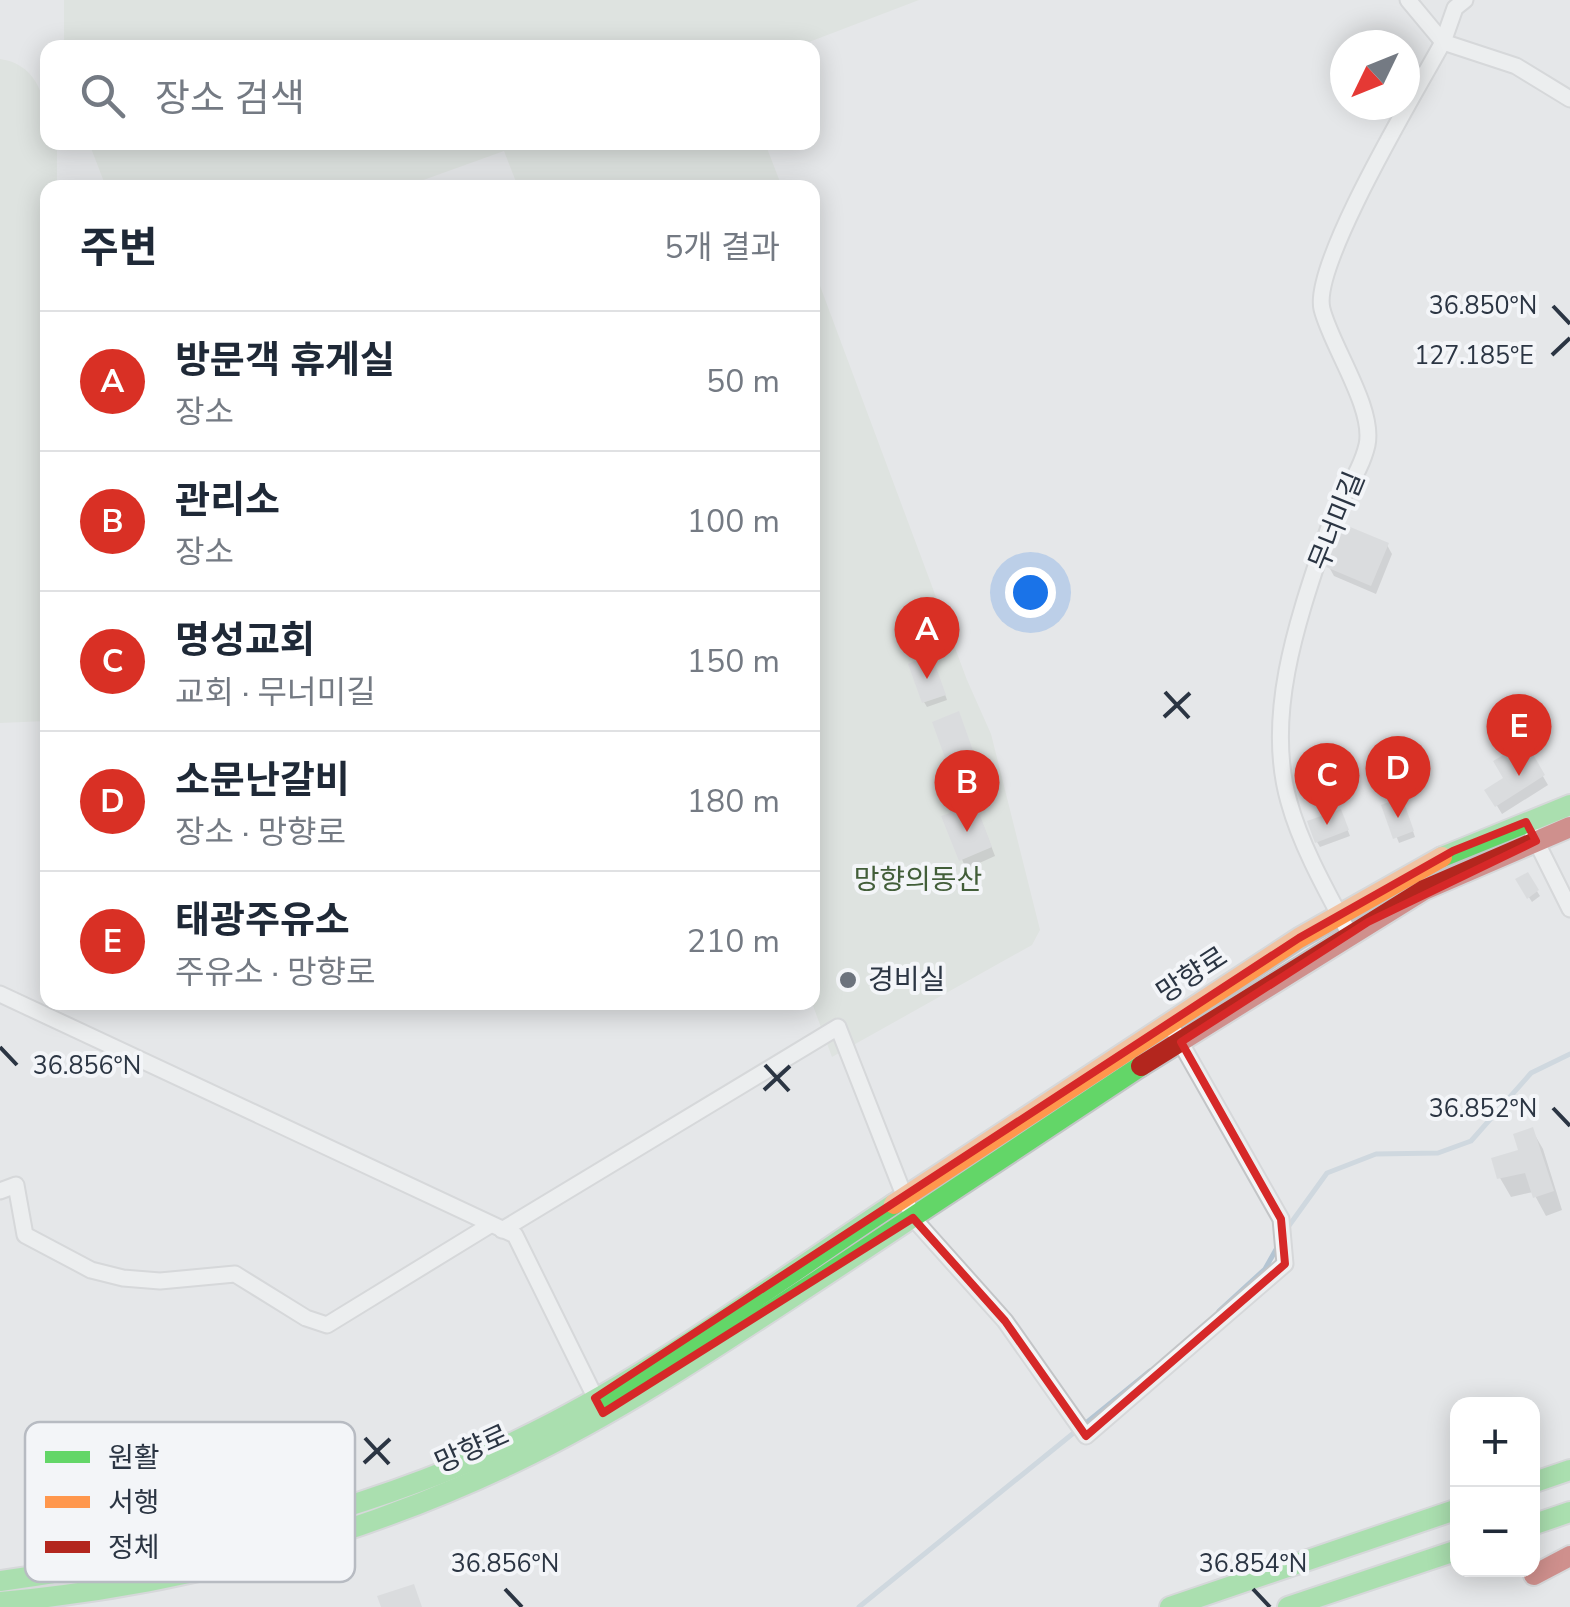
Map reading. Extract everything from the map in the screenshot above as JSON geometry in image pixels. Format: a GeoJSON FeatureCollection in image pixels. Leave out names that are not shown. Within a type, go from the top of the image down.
{"type":"FeatureCollection","features":[{"type":"Feature","properties":{"kind":"main road","name":"망향로"},"geometry":{"type":"LineString","coordinates":[[1531,831],[1570,806]]}},
{"type":"Feature","properties":{"kind":"main road","name":"망향로"},"geometry":{"type":"LineString","coordinates":[[355,1505],[599,1406],[718,1346],[1181,1042],[1453,851],[1531,831],[1570,827]]}},
{"type":"Feature","properties":{"kind":"main road","name":"망향로"},"geometry":{"type":"LineString","coordinates":[[355,1522],[444,1492],[515,1462],[902,1198],[1168,1024],[1344,924]]}},
{"type":"Feature","properties":{"kind":"main road"},"geometry":{"type":"LineString","coordinates":[[1540,1480],[1570,1470]]}},
{"type":"Feature","properties":{"kind":"main road"},"geometry":{"type":"LineString","coordinates":[[1170,1607],[1450,1511]]}},
{"type":"Feature","properties":{"kind":"main road"},"geometry":{"type":"LineString","coordinates":[[1540,1522],[1570,1512]]}},
{"type":"Feature","properties":{"kind":"main road"},"geometry":{"type":"LineString","coordinates":[[1288,1607],[1450,1553]]}},
{"type":"Feature","properties":{"kind":"main road"},"geometry":{"type":"LineString","coordinates":[[1540,1572],[1570,1556]]}},
{"type":"Feature","properties":{"kind":"main road","name":"망향로"},"geometry":{"type":"LineString","coordinates":[[0,1581],[25,1577]]}},
{"type":"Feature","properties":{"kind":"main road","name":"망향로"},"geometry":{"type":"LineString","coordinates":[[0,1602],[139,1582]]}},
{"type":"Feature","properties":{"kind":"street"},"geometry":{"type":"LineString","coordinates":[[1408,0],[1442,42],[1516,66],[1570,99]]}},
{"type":"Feature","properties":{"kind":"street","name":"무너미길"},"geometry":{"type":"LineString","coordinates":[[1344,924],[1288,802],[1283,730],[1283,694],[1320,553],[1332,518],[1359,472],[1368,440],[1358,402],[1322,309],[1320,290],[1332,252],[1442,42],[1454,8],[1465,0]]}},
{"type":"Feature","properties":{"kind":"street"},"geometry":{"type":"LineString","coordinates":[[1531,831],[1570,909]]}},
{"type":"Feature","properties":{"kind":"street"},"geometry":{"type":"LineString","coordinates":[[0,994],[515,1235],[599,1406]]}},
{"type":"Feature","properties":{"kind":"street"},"geometry":{"type":"LineString","coordinates":[[0,1191],[16,1185],[25,1235],[91,1270],[160,1281],[234,1274],[306,1318],[326,1325],[838,1027],[913,1218],[1005,1320],[1082,1430],[1252,1298],[1285,1264],[1284,1237],[1218,1103],[1168,1024]]}},
{"type":"Feature","properties":{"kind":"highlighted area"},"geometry":{"type":"Polygon","coordinates":[[[1526,822],[1536,841],[1368,922],[1181,1042],[1281,1219],[1285,1264],[1086,1436],[1005,1321],[913,1218],[603,1413],[595,1398],[1299,938],[1453,851],[1526,822]]]}},
{"type":"Feature","properties":{"kind":"green space"},"geometry":{"type":"Polygon","coordinates":[[[64,0],[919,0],[814,40],[64,40],[64,0]]]}},
{"type":"Feature","properties":{"kind":"green space"},"geometry":{"type":"Polygon","coordinates":[[[0,59],[25,70],[40,90],[40,150],[57,150],[57,180],[40,180],[40,721],[0,723],[0,59]]]}},
{"type":"Feature","properties":{"kind":"green space"},"geometry":{"type":"Polygon","coordinates":[[[92,150],[768,150],[779,180],[515,180],[504,151],[423,180],[103,180],[92,150]]]}},
{"type":"Feature","properties":{"kind":"green space","name":"망향의동산"},"geometry":{"type":"Polygon","coordinates":[[[820,286],[967,680],[991,734],[1040,930],[1032,945],[832,1057],[815,1010],[820,1010],[820,286]]]}},
{"type":"Feature","properties":{"kind":"building"},"geometry":{"type":"Polygon","coordinates":[[[1343,524],[1389,543],[1371,586],[1326,567],[1343,524]]]}},
{"type":"Feature","properties":{"kind":"building"},"geometry":{"type":"Polygon","coordinates":[[[931,653],[946,695],[922,703],[908,664],[931,653]]]}},
{"type":"Feature","properties":{"kind":"building"},"geometry":{"type":"Polygon","coordinates":[[[959,711],[982,776],[956,788],[932,722],[959,711]]]}},
{"type":"Feature","properties":{"kind":"building"},"geometry":{"type":"Polygon","coordinates":[[[1526,742],[1545,775],[1495,807],[1484,790],[1503,778],[1493,761],[1526,742]]]}},
{"type":"Feature","properties":{"kind":"building"},"geometry":{"type":"Polygon","coordinates":[[[973,797],[992,847],[959,861],[941,816],[950,813],[949,807],[973,797]]]}},
{"type":"Feature","properties":{"kind":"building"},"geometry":{"type":"Polygon","coordinates":[[[1402,797],[1414,831],[1393,839],[1381,805],[1402,797]]]}},
{"type":"Feature","properties":{"kind":"building"},"geometry":{"type":"Polygon","coordinates":[[[1341,809],[1349,830],[1315,843],[1307,821],[1341,809]]]}},
{"type":"Feature","properties":{"kind":"building"},"geometry":{"type":"Polygon","coordinates":[[[1528,872],[1539,890],[1527,899],[1515,879],[1528,872]]]}},
{"type":"Feature","properties":{"kind":"building"},"geometry":{"type":"Polygon","coordinates":[[[1533,1127],[1554,1191],[1533,1198],[1525,1173],[1497,1179],[1491,1158],[1518,1150],[1513,1134],[1533,1127]]]}},
{"type":"Feature","properties":{"kind":"building"},"geometry":{"type":"Polygon","coordinates":[[[414,1584],[422,1607],[381,1607],[377,1596],[414,1584]]]}},
{"type":"Feature","properties":{"kind":"waterway"},"geometry":{"type":"LineString","coordinates":[[1288,1227],[1327,1173],[1376,1154],[1438,1153],[1471,1141],[1531,1073],[1570,1054]]}},
{"type":"Feature","properties":{"kind":"waterway"},"geometry":{"type":"LineString","coordinates":[[1219,1311],[1265,1269],[1278,1246]]}},
{"type":"Feature","properties":{"kind":"waterway"},"geometry":{"type":"LineString","coordinates":[[859,1607],[1150,1371]]}},
{"type":"Feature","properties":{"kind":"traffic: fast"},"geometry":{"type":"LineString","coordinates":[[1442,857],[1570,805]]}},
{"type":"Feature","properties":{"kind":"traffic: fast"},"geometry":{"type":"LineString","coordinates":[[355,1527],[515,1462],[632,1399],[1141,1066]]}},
{"type":"Feature","properties":{"kind":"traffic: fast"},"geometry":{"type":"LineString","coordinates":[[355,1504],[516,1441],[614,1389],[894,1204]]}},
{"type":"Feature","properties":{"kind":"traffic: fast"},"geometry":{"type":"LineString","coordinates":[[1540,1480],[1570,1470]]}},
{"type":"Feature","properties":{"kind":"traffic: fast"},"geometry":{"type":"LineString","coordinates":[[1170,1607],[1450,1512]]}},
{"type":"Feature","properties":{"kind":"traffic: fast"},"geometry":{"type":"LineString","coordinates":[[1540,1522],[1570,1512]]}},
{"type":"Feature","properties":{"kind":"traffic: fast"},"geometry":{"type":"LineString","coordinates":[[1288,1607],[1450,1553]]}},
{"type":"Feature","properties":{"kind":"traffic: fast"},"geometry":{"type":"LineString","coordinates":[[0,1581],[25,1577]]}},
{"type":"Feature","properties":{"kind":"traffic: fast"},"geometry":{"type":"LineString","coordinates":[[0,1602],[143,1582]]}},
{"type":"Feature","properties":{"kind":"traffic: slow"},"geometry":{"type":"LineString","coordinates":[[894,1204],[1299,938],[1442,857]]}},
{"type":"Feature","properties":{"kind":"traffic: jam"},"geometry":{"type":"LineString","coordinates":[[1141,1066],[1424,890],[1570,827]]}},
{"type":"Feature","properties":{"kind":"traffic: jam"},"geometry":{"type":"LineString","coordinates":[[1540,1572],[1570,1556]]}},
{"type":"Feature","properties":{"kind":"place","name":"방문객 휴게실"},"geometry":{"type":"Point","coordinates":[927,679]}},
{"type":"Feature","properties":{"kind":"place","name":"태광주유소"},"geometry":{"type":"Point","coordinates":[1519,776]}},
{"type":"Feature","properties":{"kind":"place","name":"소문난갈비"},"geometry":{"type":"Point","coordinates":[1398,818]}},
{"type":"Feature","properties":{"kind":"place","name":"명성교회"},"geometry":{"type":"Point","coordinates":[1327,825]}},
{"type":"Feature","properties":{"kind":"place","name":"관리소"},"geometry":{"type":"Point","coordinates":[967,832]}},
{"type":"Feature","properties":{"kind":"place","name":"경비실"},"geometry":{"type":"Point","coordinates":[848,980]}}]}
